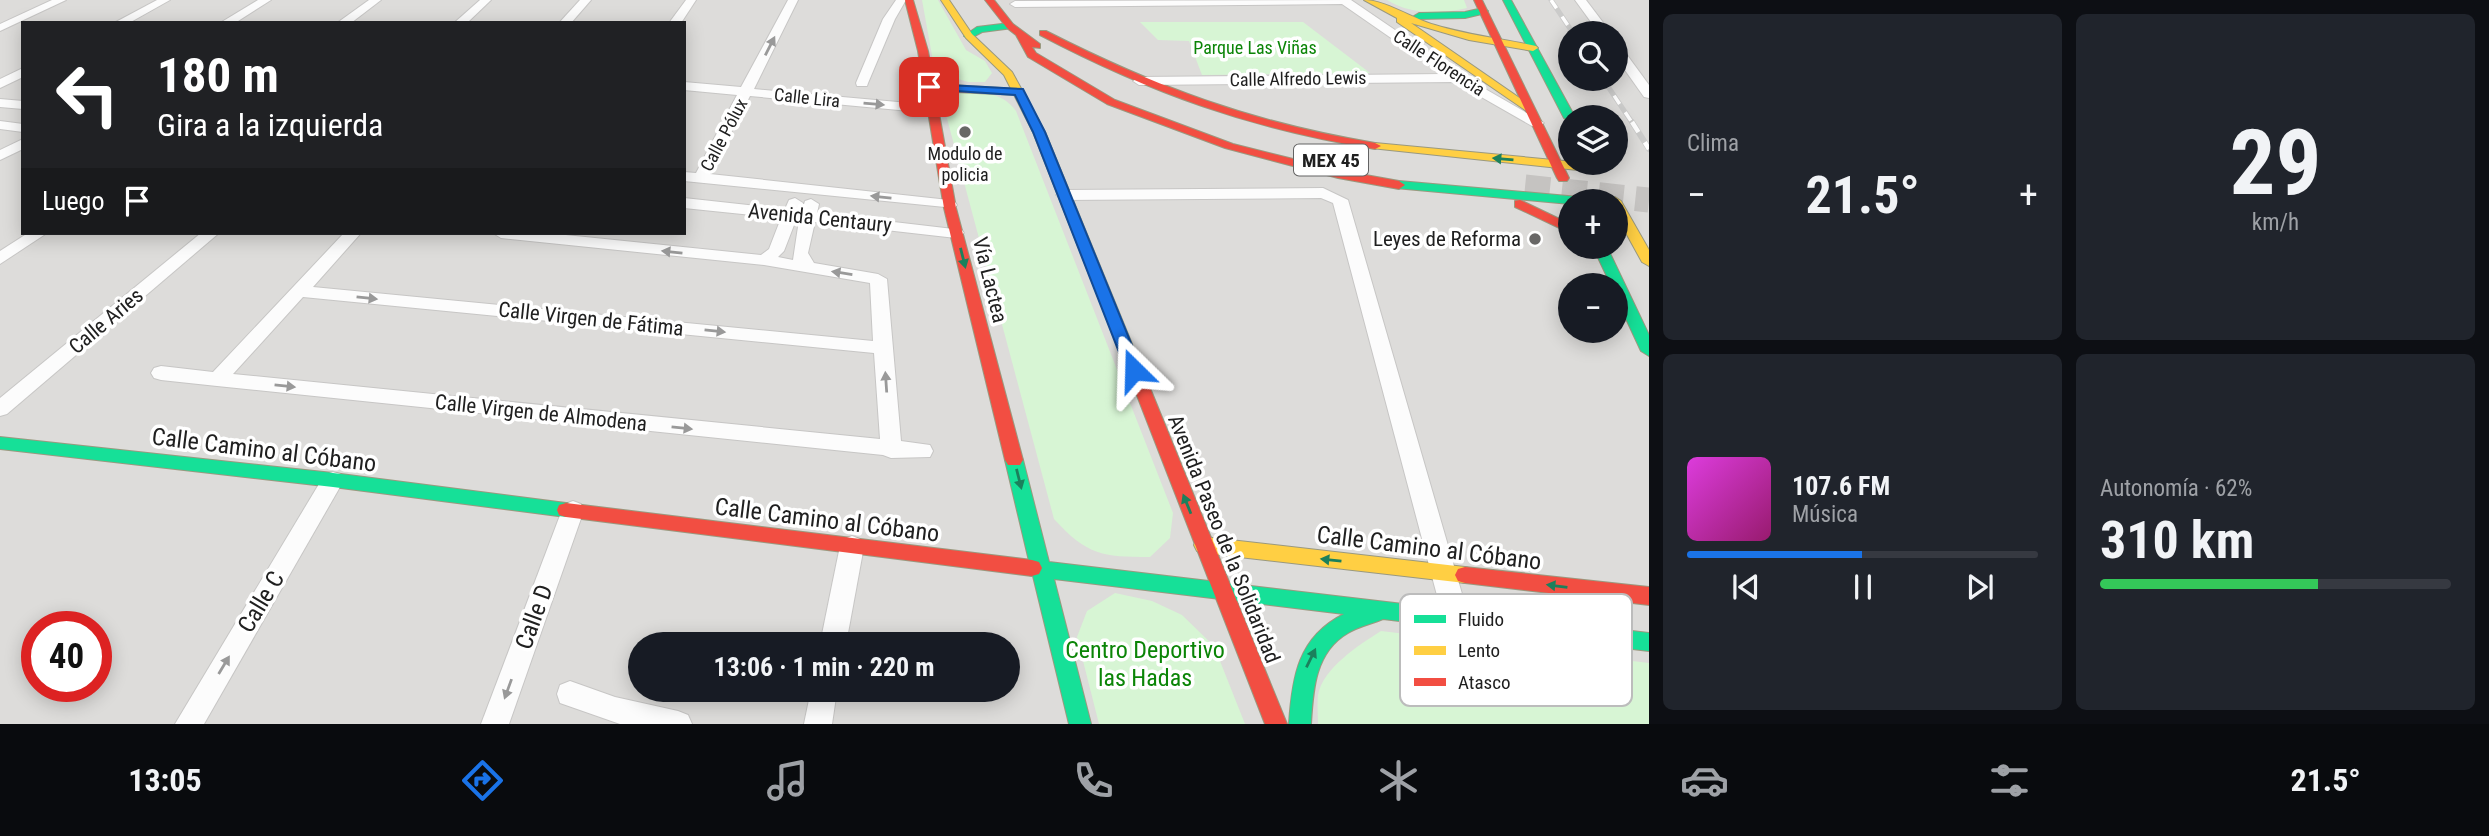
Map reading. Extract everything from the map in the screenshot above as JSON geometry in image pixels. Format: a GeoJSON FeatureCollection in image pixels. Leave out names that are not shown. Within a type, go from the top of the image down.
{"type":"FeatureCollection","features":[{"type":"Feature","properties":{"kind":"main road","name":"Vía Lactea"},"geometry":{"type":"LineString","coordinates":[[909,0],[929,87],[949,205],[1080,724]]}},
{"type":"Feature","properties":{"kind":"main road","name":"Avenida Paseo de la Solidaridad"},"geometry":{"type":"LineString","coordinates":[[945,0],[969,36],[1008,74],[1019,92],[1064,195],[1276,724]]}},
{"type":"Feature","properties":{"kind":"main road","name":"MEX 45"},"geometry":{"type":"LineString","coordinates":[[989,0],[1015,30],[1088,77],[1144,104],[1217,130],[1348,163],[1436,177],[1526,181],[1367,156],[1238,127],[1151,96],[1093,69],[1043,33],[1014,2]]}},
{"type":"Feature","properties":{"kind":"main road"},"geometry":{"type":"LineString","coordinates":[[1368,0],[1533,116]]}},
{"type":"Feature","properties":{"kind":"main road"},"geometry":{"type":"LineString","coordinates":[[1383,0],[1419,16],[1496,39]]}},
{"type":"Feature","properties":{"kind":"main road"},"geometry":{"type":"LineString","coordinates":[[1507,0],[1563,105]]}},
{"type":"Feature","properties":{"kind":"main road"},"geometry":{"type":"LineString","coordinates":[[1419,16],[1465,15],[1481,5],[1569,189]]}},
{"type":"Feature","properties":{"kind":"main road"},"geometry":{"type":"LineString","coordinates":[[1400,20],[1429,29],[1532,45]]}},
{"type":"Feature","properties":{"kind":"main road"},"geometry":{"type":"LineString","coordinates":[[969,36],[980,29],[1015,30],[1032,55],[1111,102],[1176,128],[1266,157],[1338,174],[1408,186],[1558,200]]}},
{"type":"Feature","properties":{"kind":"main road"},"geometry":{"type":"LineString","coordinates":[[1043,33],[1139,81],[1194,103],[1259,123],[1312,135],[1406,150],[1555,164],[1608,189]]}},
{"type":"Feature","properties":{"kind":"main road"},"geometry":{"type":"LineString","coordinates":[[929,87],[1019,92]]}},
{"type":"Feature","properties":{"kind":"main road"},"geometry":{"type":"LineString","coordinates":[[1493,195],[1527,206],[1558,223]]}},
{"type":"Feature","properties":{"kind":"main road"},"geometry":{"type":"LineString","coordinates":[[1628,225],[1649,262]]}},
{"type":"Feature","properties":{"kind":"main road"},"geometry":{"type":"LineString","coordinates":[[1606,259],[1649,351]]}},
{"type":"Feature","properties":{"kind":"main road","name":"Calle Camino al Cóbano"},"geometry":{"type":"LineString","coordinates":[[0,443],[333,480],[1400,611]]}},
{"type":"Feature","properties":{"kind":"main road","name":"Calle Camino al Cóbano"},"geometry":{"type":"LineString","coordinates":[[1204,545],[1631,594]]}},
{"type":"Feature","properties":{"kind":"main road"},"geometry":{"type":"LineString","coordinates":[[1300,724],[1302,686],[1308,660],[1321,639],[1341,624],[1366,614],[1397,611]]}},
{"type":"Feature","properties":{"kind":"street"},"geometry":{"type":"LineString","coordinates":[[3,25],[61,0]]}},
{"type":"Feature","properties":{"kind":"street"},"geometry":{"type":"LineString","coordinates":[[124,21],[165,0]]}},
{"type":"Feature","properties":{"kind":"street"},"geometry":{"type":"LineString","coordinates":[[229,21],[266,0]]}},
{"type":"Feature","properties":{"kind":"street"},"geometry":{"type":"LineString","coordinates":[[347,21],[376,0]]}},
{"type":"Feature","properties":{"kind":"street"},"geometry":{"type":"LineString","coordinates":[[462,21],[486,0]]}},
{"type":"Feature","properties":{"kind":"street"},"geometry":{"type":"LineString","coordinates":[[567,21],[586,0]]}},
{"type":"Feature","properties":{"kind":"street"},"geometry":{"type":"LineString","coordinates":[[676,21],[691,0]]}},
{"type":"Feature","properties":{"kind":"street","name":"Calle Pólux"},"geometry":{"type":"LineString","coordinates":[[692,177],[747,92],[793,0]]}},
{"type":"Feature","properties":{"kind":"street"},"geometry":{"type":"LineString","coordinates":[[862,83],[889,19],[901,0]]}},
{"type":"Feature","properties":{"kind":"street"},"geometry":{"type":"LineString","coordinates":[[1580,0],[1596,21]]}},
{"type":"Feature","properties":{"kind":"street"},"geometry":{"type":"LineString","coordinates":[[1014,2],[1345,1]]}},
{"type":"Feature","properties":{"kind":"street","name":"Calle Florencia"},"geometry":{"type":"LineString","coordinates":[[1345,1],[1457,78],[1533,116]]}},
{"type":"Feature","properties":{"kind":"street"},"geometry":{"type":"LineString","coordinates":[[889,19],[916,22]]}},
{"type":"Feature","properties":{"kind":"street"},"geometry":{"type":"LineString","coordinates":[[3,25],[21,25]]}},
{"type":"Feature","properties":{"kind":"street"},"geometry":{"type":"LineString","coordinates":[[1628,61],[1643,77],[1649,94]]}},
{"type":"Feature","properties":{"kind":"street"},"geometry":{"type":"LineString","coordinates":[[0,84],[21,73]]}},
{"type":"Feature","properties":{"kind":"street","name":"Calle Alfredo Lewis"},"geometry":{"type":"LineString","coordinates":[[1139,81],[1457,78]]}},
{"type":"Feature","properties":{"kind":"street","name":"Calle Lira"},"geometry":{"type":"LineString","coordinates":[[686,86],[931,109]]}},
{"type":"Feature","properties":{"kind":"street"},"geometry":{"type":"LineString","coordinates":[[0,103],[21,105]]}},
{"type":"Feature","properties":{"kind":"street"},"geometry":{"type":"LineString","coordinates":[[0,125],[21,128]]}},
{"type":"Feature","properties":{"kind":"street"},"geometry":{"type":"LineString","coordinates":[[0,156],[21,144]]}},
{"type":"Feature","properties":{"kind":"street","name":"Avenida Centaury"},"geometry":{"type":"LineString","coordinates":[[692,177],[949,205]]}},
{"type":"Feature","properties":{"kind":"street"},"geometry":{"type":"LineString","coordinates":[[764,260],[772,257],[776,251],[791,215],[808,189]]}},
{"type":"Feature","properties":{"kind":"street"},"geometry":{"type":"LineString","coordinates":[[807,266],[801,260],[800,253],[808,217],[808,189]]}},
{"type":"Feature","properties":{"kind":"street"},"geometry":{"type":"LineString","coordinates":[[1064,195],[1323,193],[1340,200],[1450,594]]}},
{"type":"Feature","properties":{"kind":"street","name":"Avenida Centaury"},"geometry":{"type":"LineString","coordinates":[[686,203],[956,233]]}},
{"type":"Feature","properties":{"kind":"street"},"geometry":{"type":"LineString","coordinates":[[0,259],[36,235]]}},
{"type":"Feature","properties":{"kind":"street","name":"Calle Aries"},"geometry":{"type":"LineString","coordinates":[[0,409],[209,235]]}},
{"type":"Feature","properties":{"kind":"street"},"geometry":{"type":"LineString","coordinates":[[217,379],[351,235]]}},
{"type":"Feature","properties":{"kind":"street"},"geometry":{"type":"LineString","coordinates":[[520,235],[764,260],[878,279],[891,450]]}},
{"type":"Feature","properties":{"kind":"street","name":"Calle Virgen de Fátima"},"geometry":{"type":"LineString","coordinates":[[299,291],[883,348]]}},
{"type":"Feature","properties":{"kind":"street","name":"Calle Virgen de Almodena"},"geometry":{"type":"LineString","coordinates":[[160,373],[891,450],[922,451]]}},
{"type":"Feature","properties":{"kind":"street","name":"Calle C"},"geometry":{"type":"LineString","coordinates":[[189,724],[333,480]]}},
{"type":"Feature","properties":{"kind":"street","name":"Calle D"},"geometry":{"type":"LineString","coordinates":[[495,724],[573,510]]}},
{"type":"Feature","properties":{"kind":"street"},"geometry":{"type":"LineString","coordinates":[[835,632],[852,546]]}},
{"type":"Feature","properties":{"kind":"street"},"geometry":{"type":"LineString","coordinates":[[570,694],[613,717],[678,724]]}},
{"type":"Feature","properties":{"kind":"street"},"geometry":{"type":"LineString","coordinates":[[818,724],[822,702]]}},
{"type":"Feature","properties":{"kind":"shaded area"},"geometry":{"type":"Polygon","coordinates":[[[0,0],[1649,0],[1649,724],[0,724],[0,0]]]}},
{"type":"Feature","properties":{"kind":"green space"},"geometry":{"type":"Polygon","coordinates":[[[922,0],[938,0],[966,50],[985,61],[992,73],[985,82],[968,82],[935,72],[922,0]]]}},
{"type":"Feature","properties":{"kind":"green space"},"geometry":{"type":"Polygon","coordinates":[[[1387,0],[1464,0],[1467,8],[1416,11],[1387,0]]]}},
{"type":"Feature","properties":{"kind":"green space","name":"Parque Las Viñas"},"geometry":{"type":"Polygon","coordinates":[[[1140,22],[1303,22],[1370,73],[1202,75],[1189,41],[1158,40],[1140,22]]]}},
{"type":"Feature","properties":{"kind":"green space"},"geometry":{"type":"Polygon","coordinates":[[[955,92],[996,96],[1004,99],[1016,111],[1173,513],[1170,538],[1150,557],[1096,552],[1076,540],[1054,519],[945,111],[946,97],[955,92]]]}},
{"type":"Feature","properties":{"kind":"green space","name":"Centro Deportivo las Hadas"},"geometry":{"type":"Polygon","coordinates":[[[1115,593],[1152,601],[1182,615],[1214,646],[1245,724],[1099,724],[1077,637],[1087,611],[1115,593]]]}},
{"type":"Feature","properties":{"kind":"green space"},"geometry":{"type":"Polygon","coordinates":[[[1381,631],[1400,633],[1400,706],[1632,706],[1632,661],[1649,663],[1649,724],[1318,724],[1318,695],[1321,685],[1343,658],[1381,631]]]}},
{"type":"Feature","properties":{"kind":"tunnel"},"geometry":{"type":"LineString","coordinates":[[1525,187],[1649,200]]}},
{"type":"Feature","properties":{"kind":"railway"},"geometry":{"type":"LineString","coordinates":[[1551,0],[1565,21]]}},
{"type":"Feature","properties":{"kind":"railway"},"geometry":{"type":"LineString","coordinates":[[1611,91],[1633,124]]}},
{"type":"Feature","properties":{"kind":"railway"},"geometry":{"type":"LineString","coordinates":[[1632,122],[1649,149]]}},
{"type":"Feature","properties":{"kind":"traffic: fast"},"geometry":{"type":"LineString","coordinates":[[1507,0],[1563,105]]}},
{"type":"Feature","properties":{"kind":"traffic: fast"},"geometry":{"type":"LineString","coordinates":[[1419,16],[1465,15],[1483,11]]}},
{"type":"Feature","properties":{"kind":"traffic: fast"},"geometry":{"type":"LineString","coordinates":[[969,36],[980,29],[1010,26]]}},
{"type":"Feature","properties":{"kind":"traffic: fast"},"geometry":{"type":"LineString","coordinates":[[1399,185],[1558,199]]}},
{"type":"Feature","properties":{"kind":"traffic: fast"},"geometry":{"type":"LineString","coordinates":[[1606,259],[1649,351]]}},
{"type":"Feature","properties":{"kind":"traffic: fast"},"geometry":{"type":"LineString","coordinates":[[0,443],[333,480],[566,510]]}},
{"type":"Feature","properties":{"kind":"traffic: fast"},"geometry":{"type":"LineString","coordinates":[[1014,460],[1080,724]]}},
{"type":"Feature","properties":{"kind":"traffic: fast"},"geometry":{"type":"LineString","coordinates":[[1032,568],[1400,612]]}},
{"type":"Feature","properties":{"kind":"traffic: fast"},"geometry":{"type":"LineString","coordinates":[[1300,724],[1304,684],[1315,651],[1325,638],[1338,628],[1355,619],[1376,613]]}},
{"type":"Feature","properties":{"kind":"traffic: fast"},"geometry":{"type":"LineString","coordinates":[[1632,640],[1649,642]]}},
{"type":"Feature","properties":{"kind":"traffic: slow"},"geometry":{"type":"LineString","coordinates":[[945,0],[969,36],[1008,74],[1039,132],[1142,388]]}},
{"type":"Feature","properties":{"kind":"traffic: slow"},"geometry":{"type":"LineString","coordinates":[[1368,0],[1428,26],[1469,37],[1533,48]]}},
{"type":"Feature","properties":{"kind":"traffic: slow"},"geometry":{"type":"LineString","coordinates":[[1400,20],[1529,108]]}},
{"type":"Feature","properties":{"kind":"traffic: slow"},"geometry":{"type":"LineString","coordinates":[[1375,146],[1558,164]]}},
{"type":"Feature","properties":{"kind":"traffic: slow"},"geometry":{"type":"LineString","coordinates":[[1628,224],[1649,262]]}},
{"type":"Feature","properties":{"kind":"traffic: slow"},"geometry":{"type":"LineString","coordinates":[[1204,545],[1465,575]]}},
{"type":"Feature","properties":{"kind":"traffic: jam"},"geometry":{"type":"LineString","coordinates":[[909,0],[923,51],[950,208],[1014,460]]}},
{"type":"Feature","properties":{"kind":"traffic: jam"},"geometry":{"type":"LineString","coordinates":[[989,0],[1010,26],[1037,46]]}},
{"type":"Feature","properties":{"kind":"traffic: jam"},"geometry":{"type":"LineString","coordinates":[[1478,0],[1563,178]]}},
{"type":"Feature","properties":{"kind":"traffic: jam"},"geometry":{"type":"LineString","coordinates":[[1043,33],[1125,73],[1204,105],[1285,129],[1375,146]]}},
{"type":"Feature","properties":{"kind":"traffic: jam"},"geometry":{"type":"LineString","coordinates":[[1020,35],[1032,55],[1111,102],[1229,146],[1338,174],[1399,185]]}},
{"type":"Feature","properties":{"kind":"traffic: jam"},"geometry":{"type":"LineString","coordinates":[[929,87],[1019,92]]}},
{"type":"Feature","properties":{"kind":"traffic: jam"},"geometry":{"type":"LineString","coordinates":[[1520,204],[1558,223]]}},
{"type":"Feature","properties":{"kind":"traffic: jam"},"geometry":{"type":"LineString","coordinates":[[1142,388],[1276,724]]}},
{"type":"Feature","properties":{"kind":"traffic: jam"},"geometry":{"type":"LineString","coordinates":[[566,510],[1032,568]]}},
{"type":"Feature","properties":{"kind":"traffic: jam"},"geometry":{"type":"LineString","coordinates":[[1465,575],[1631,594]]}},
{"type":"Feature","properties":{"kind":"traffic: jam"},"geometry":{"type":"LineString","coordinates":[[1632,594],[1649,596]]}},
{"type":"Feature","properties":{"kind":"place","name":"Modulo de policia"},"geometry":{"type":"Point","coordinates":[965,132]}},
{"type":"Feature","properties":{"kind":"place","name":"Leyes de Reforma"},"geometry":{"type":"Point","coordinates":[1535,239]}},
{"type":"Feature","properties":{"kind":"route"},"geometry":{"type":"LineString","coordinates":[[929,87],[1019,92],[1039,132],[1134,370]]}}]}
